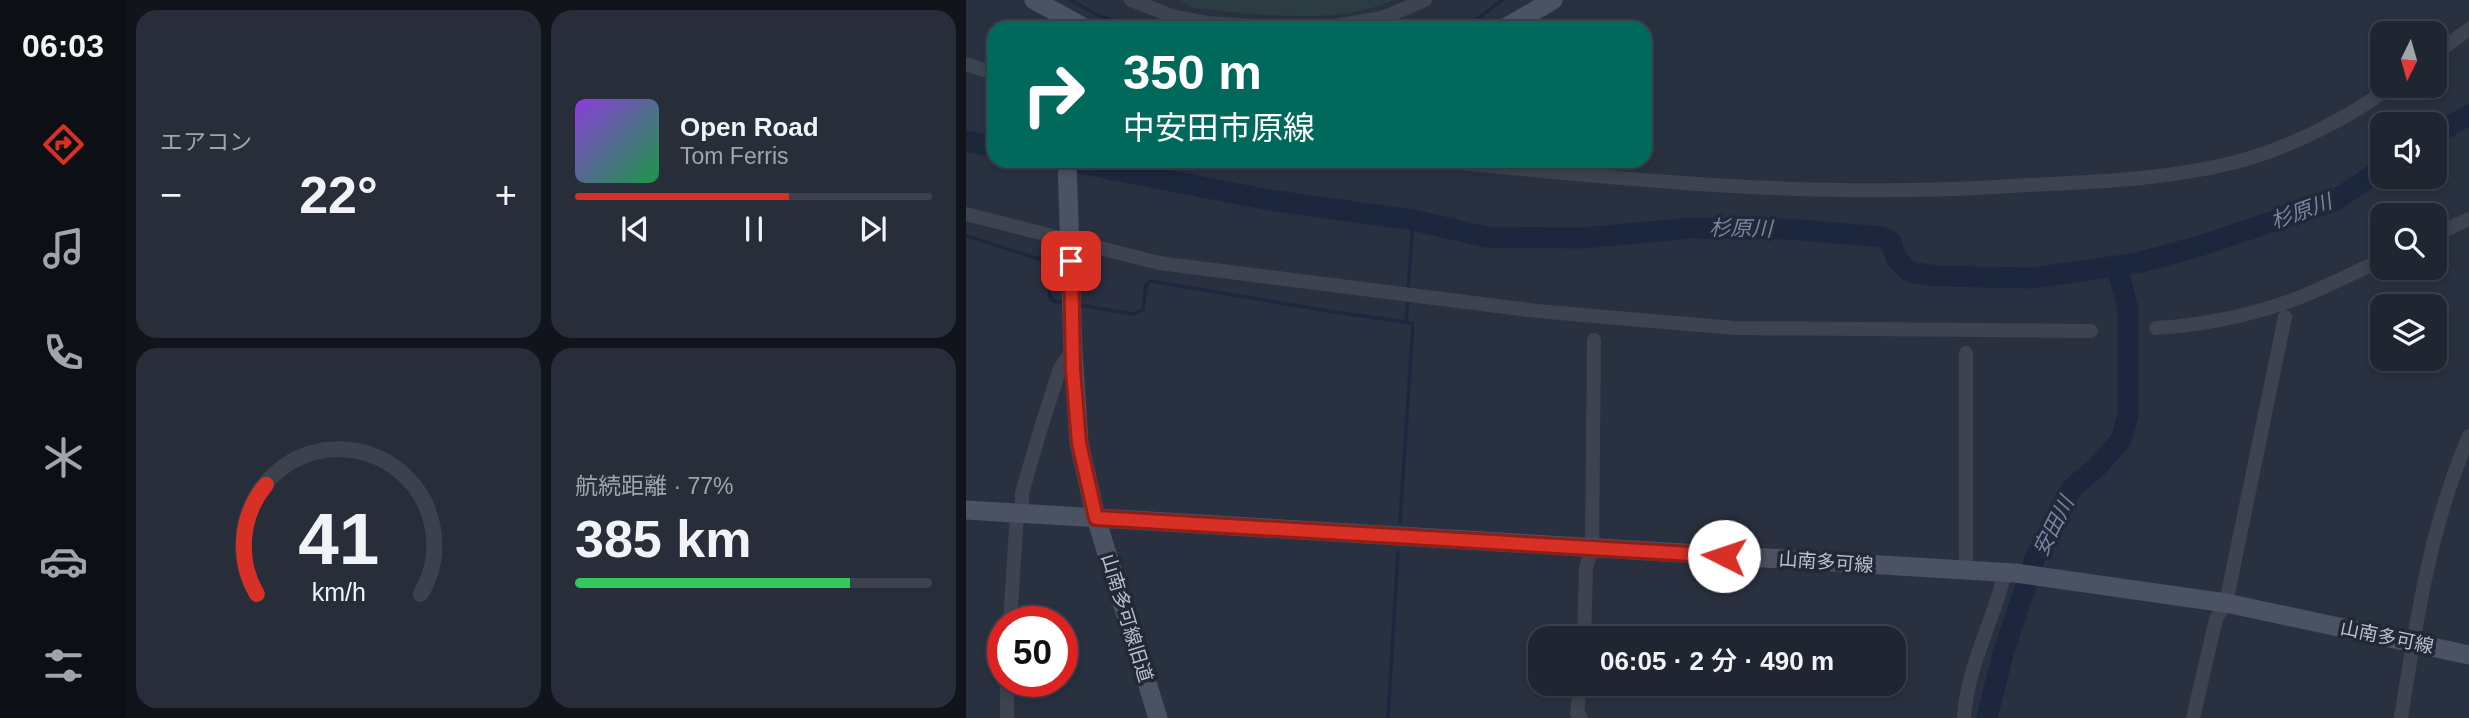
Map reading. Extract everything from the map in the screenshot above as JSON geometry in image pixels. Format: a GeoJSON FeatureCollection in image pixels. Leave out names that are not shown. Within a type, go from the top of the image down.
{"type":"FeatureCollection","features":[{"type":"Feature","properties":{"kind":"main road"},"geometry":{"type":"LineString","coordinates":[[1034,0],[1070,21]]}},
{"type":"Feature","properties":{"kind":"main road"},"geometry":{"type":"LineString","coordinates":[[1517,21],[1553,0]]}},
{"type":"Feature","properties":{"kind":"main road","name":"山南多可線旧道"},"geometry":{"type":"LineString","coordinates":[[1067,168],[1079,443],[1096,518],[1158,718]]}},
{"type":"Feature","properties":{"kind":"main road","name":"山南多可線"},"geometry":{"type":"LineString","coordinates":[[966,510],[2046,576],[2226,603],[2469,654]]}},
{"type":"Feature","properties":{"kind":"street"},"geometry":{"type":"LineString","coordinates":[[1130,0],[1198,21]]}},
{"type":"Feature","properties":{"kind":"street"},"geometry":{"type":"LineString","coordinates":[[1364,21],[1382,18],[1425,0]]}},
{"type":"Feature","properties":{"kind":"street"},"geometry":{"type":"LineString","coordinates":[[2447,45],[2469,29]]}},
{"type":"Feature","properties":{"kind":"street"},"geometry":{"type":"LineString","coordinates":[[966,64],[987,71]]}},
{"type":"Feature","properties":{"kind":"street"},"geometry":{"type":"LineString","coordinates":[[1506,168],[1745,187],[1866,192],[2033,186],[2178,173],[2238,162],[2317,132],[2372,98]]}},
{"type":"Feature","properties":{"kind":"street"},"geometry":{"type":"LineString","coordinates":[[966,214],[1159,263],[1537,311],[1720,327],[1828,331],[2091,331]]}},
{"type":"Feature","properties":{"kind":"street"},"geometry":{"type":"LineString","coordinates":[[2447,229],[2469,219]]}},
{"type":"Feature","properties":{"kind":"street"},"geometry":{"type":"LineString","coordinates":[[2156,328],[2232,318],[2299,298],[2370,265]]}},
{"type":"Feature","properties":{"kind":"street"},"geometry":{"type":"LineString","coordinates":[[2193,718],[2216,619],[2226,603],[2285,317]]}},
{"type":"Feature","properties":{"kind":"street"},"geometry":{"type":"LineString","coordinates":[[1584,626],[1586,568],[1592,548],[1594,340]]}},
{"type":"Feature","properties":{"kind":"street"},"geometry":{"type":"LineString","coordinates":[[1011,606],[1022,493],[1060,368],[1073,351]]}},
{"type":"Feature","properties":{"kind":"street"},"geometry":{"type":"LineString","coordinates":[[1962,571],[1966,565],[1966,353]]}},
{"type":"Feature","properties":{"kind":"street"},"geometry":{"type":"LineString","coordinates":[[2401,718],[2424,578],[2438,524],[2469,436]]}},
{"type":"Feature","properties":{"kind":"street"},"geometry":{"type":"LineString","coordinates":[[1964,718],[1966,691],[1982,640],[2010,573]]}},
{"type":"Feature","properties":{"kind":"street"},"geometry":{"type":"LineString","coordinates":[[1579,696],[1577,714],[1581,718]]}},
{"type":"Feature","properties":{"kind":"street"},"geometry":{"type":"LineString","coordinates":[[1007,697],[1007,718]]}},
{"type":"Feature","properties":{"kind":"shaded area"},"geometry":{"type":"Polygon","coordinates":[[[1180,0],[1393,0],[1346,13],[1294,16],[1192,8],[1180,0]]]}},
{"type":"Feature","properties":{"kind":"waterway"},"geometry":{"type":"LineString","coordinates":[[1071,0],[1097,15],[1115,21]]}},
{"type":"Feature","properties":{"kind":"waterway"},"geometry":{"type":"LineString","coordinates":[[1474,21],[1502,0]]}},
{"type":"Feature","properties":{"kind":"waterway","name":"杉原川"},"geometry":{"type":"LineString","coordinates":[[2447,128],[2469,115]]}},
{"type":"Feature","properties":{"kind":"waterway","name":"杉原川"},"geometry":{"type":"LineString","coordinates":[[966,141],[987,145]]}},
{"type":"Feature","properties":{"kind":"waterway","name":"杉原川"},"geometry":{"type":"LineString","coordinates":[[1104,168],[1269,200],[1413,220],[1486,237],[1583,238],[1692,228],[1788,229],[1882,237],[1891,242],[1896,258],[1910,272],[1937,276],[2031,278],[2141,262],[2200,246],[2334,201],[2370,177]]}},
{"type":"Feature","properties":{"kind":"waterway"},"geometry":{"type":"LineString","coordinates":[[1408,291],[1413,220]]}},
{"type":"Feature","properties":{"kind":"waterway"},"geometry":{"type":"LineString","coordinates":[[966,236],[1046,261],[1050,296],[1053,301],[1065,303]]}},
{"type":"Feature","properties":{"kind":"waterway","name":"安田川"},"geometry":{"type":"LineString","coordinates":[[1987,718],[2003,654],[2035,558],[2071,489],[2097,467],[2121,440],[2128,415],[2128,309],[2117,266]]}},
{"type":"Feature","properties":{"kind":"waterway"},"geometry":{"type":"LineString","coordinates":[[1080,305],[1133,314],[1143,310],[1146,285],[1150,281],[1406,322]]}},
{"type":"Feature","properties":{"kind":"waterway"},"geometry":{"type":"LineString","coordinates":[[1400,522],[1413,324],[1406,322],[1408,299]]}},
{"type":"Feature","properties":{"kind":"waterway"},"geometry":{"type":"LineString","coordinates":[[1388,718],[1398,552]]}},
{"type":"Feature","properties":{"kind":"route"},"geometry":{"type":"LineString","coordinates":[[1071,261],[1073,370],[1079,443],[1096,518],[1724,556]]}}]}
